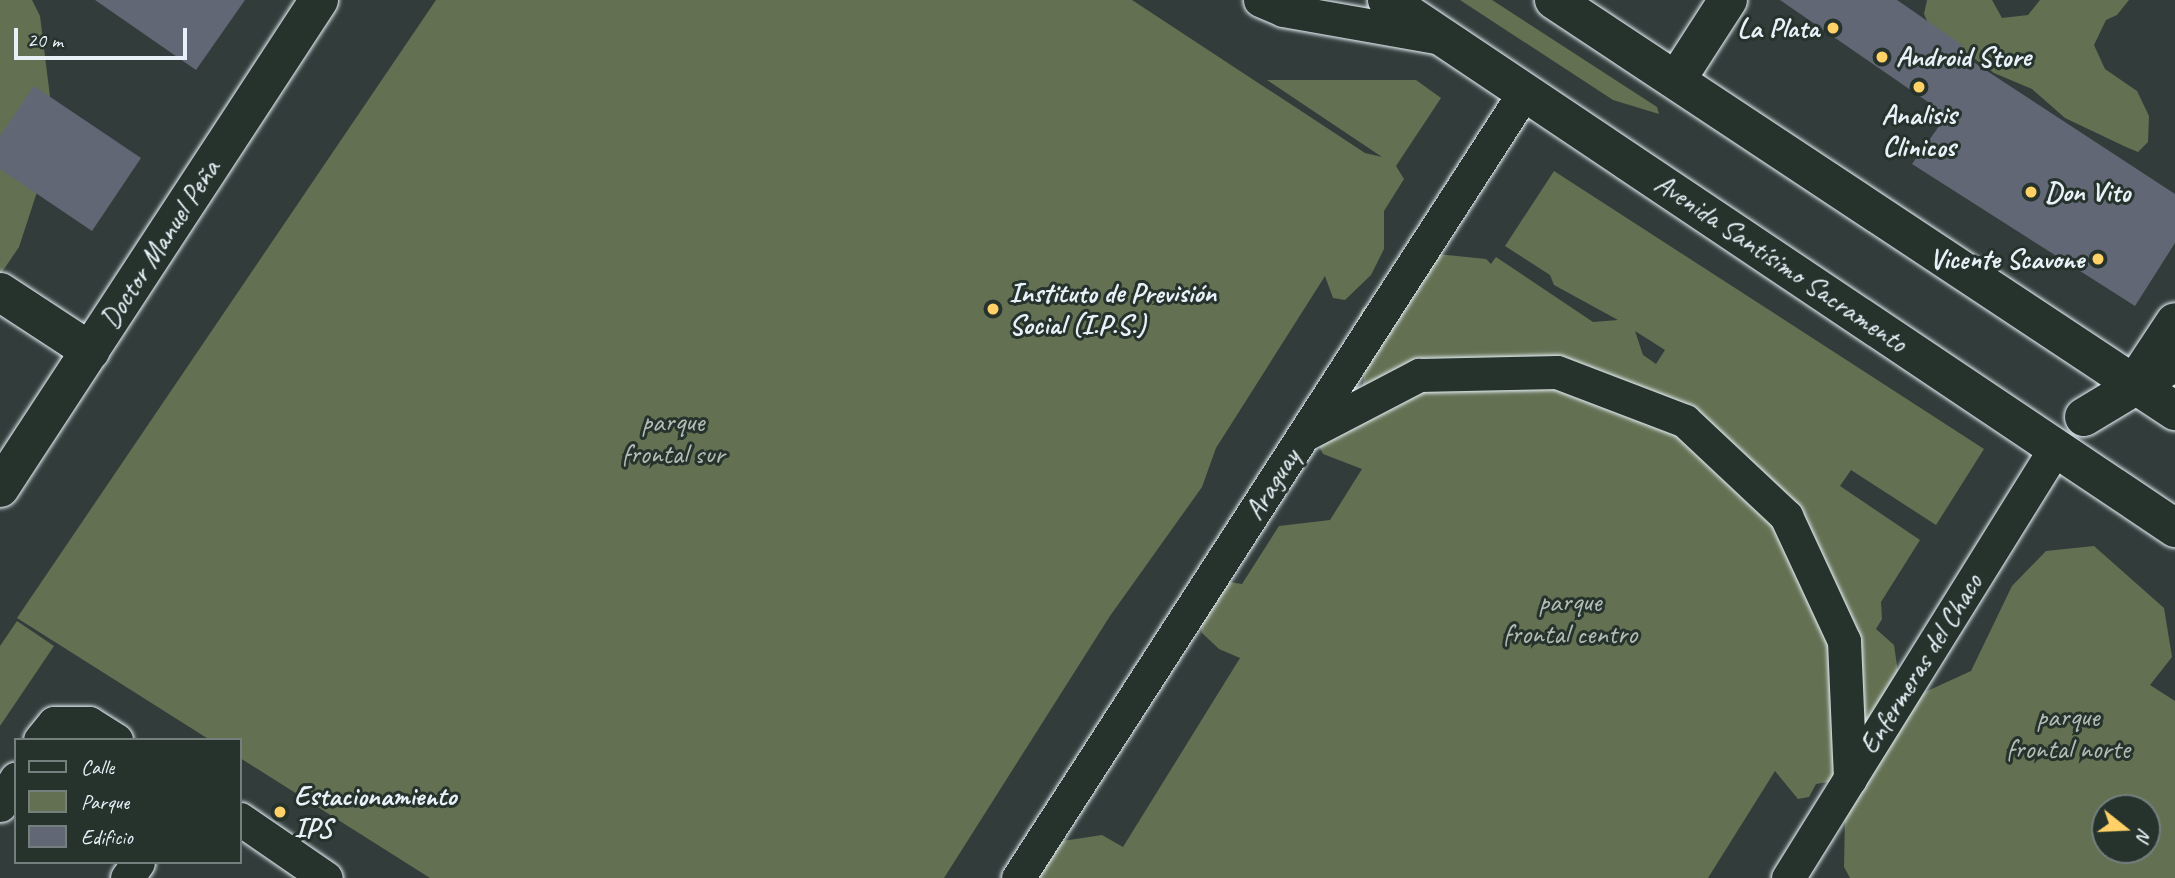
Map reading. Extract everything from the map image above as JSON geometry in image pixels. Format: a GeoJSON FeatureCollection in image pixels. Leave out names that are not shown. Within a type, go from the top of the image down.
{"type":"FeatureCollection","features":[{"type":"Feature","properties":{"kind":"main road","name":"Doctor Manuel Peña"},"geometry":{"type":"LineString","coordinates":[[0,488],[319,0]]}},
{"type":"Feature","properties":{"kind":"main road","name":"Avenida Santísimo Sacramento"},"geometry":{"type":"LineString","coordinates":[[1387,0],[2054,450],[2175,528]]}},
{"type":"Feature","properties":{"kind":"main road"},"geometry":{"type":"LineString","coordinates":[[1554,0],[2175,411]]}},
{"type":"Feature","properties":{"kind":"main road"},"geometry":{"type":"LineString","coordinates":[[1677,79],[1728,0]]}},
{"type":"Feature","properties":{"kind":"main road"},"geometry":{"type":"LineString","coordinates":[[0,292],[90,351]]}},
{"type":"Feature","properties":{"kind":"main road"},"geometry":{"type":"LineString","coordinates":[[2134,384],[2175,322]]}},
{"type":"Feature","properties":{"kind":"main road"},"geometry":{"type":"LineString","coordinates":[[2054,450],[2084,417],[2134,384],[2175,362]]}},
{"type":"Feature","properties":{"kind":"lane"},"geometry":{"type":"LineString","coordinates":[[1260,0],[1283,10],[1446,39]]}},
{"type":"Feature","properties":{"kind":"lane","name":"Araguay"},"geometry":{"type":"LineString","coordinates":[[1018,878],[1525,91]]}},
{"type":"Feature","properties":{"kind":"lane"},"geometry":{"type":"LineString","coordinates":[[1303,436],[1419,374],[1557,372],[1685,421],[1786,516],[1844,641],[1850,779]]}},
{"type":"Feature","properties":{"kind":"lane","name":"Enfermeras del Chaco"},"geometry":{"type":"LineString","coordinates":[[1788,878],[2054,450]]}},
{"type":"Feature","properties":{"kind":"lane"},"geometry":{"type":"LineString","coordinates":[[42,738],[54,723],[89,723],[113,738]]}},
{"type":"Feature","properties":{"kind":"lane"},"geometry":{"type":"LineString","coordinates":[[0,805],[14,781]]}},
{"type":"Feature","properties":{"kind":"lane"},"geometry":{"type":"LineString","coordinates":[[242,820],[326,878]]}},
{"type":"Feature","properties":{"kind":"green space"},"geometry":{"type":"Polygon","coordinates":[[[0,0],[32,0],[40,16],[55,137],[19,247],[0,275],[0,0]]]}},
{"type":"Feature","properties":{"kind":"green space","name":"parque frontal sur"},"geometry":{"type":"Polygon","coordinates":[[[436,0],[1132,0],[1365,153],[1382,157],[1267,80],[1416,80],[1441,98],[1396,166],[1404,179],[1384,211],[1384,249],[1371,275],[1345,300],[1333,298],[1325,276],[1216,448],[1202,487],[1110,616],[944,878],[430,878],[242,759],[242,738],[207,738],[17,618],[436,0]]]}},
{"type":"Feature","properties":{"kind":"green space"},"geometry":{"type":"Polygon","coordinates":[[[1460,0],[1492,0],[1657,107],[1659,114],[1613,100],[1460,0]]]}},
{"type":"Feature","properties":{"kind":"green space"},"geometry":{"type":"Polygon","coordinates":[[[1927,0],[1992,0],[2002,18],[2028,15],[2040,0],[2129,0],[2117,15],[2106,20],[2094,45],[2105,69],[2137,91],[2149,116],[2148,142],[2138,152],[2126,147],[2065,118],[2032,89],[1994,73],[1929,25],[1924,14],[1927,0]]]}},
{"type":"Feature","properties":{"kind":"green space","name":"parque frontal centro"},"geometry":{"type":"Polygon","coordinates":[[[1554,171],[1984,449],[1936,525],[1851,470],[1840,486],[1920,540],[1881,602],[1882,619],[1876,629],[1894,645],[1899,679],[1835,781],[1816,784],[1809,797],[1798,799],[1775,771],[1708,878],[1025,878],[1056,842],[1102,835],[1123,847],[1240,658],[1219,649],[1202,633],[1200,621],[1219,589],[1229,582],[1242,584],[1279,526],[1330,520],[1362,469],[1323,454],[1312,431],[1361,396],[1365,371],[1347,355],[1362,309],[1437,254],[1486,259],[1491,264],[1496,257],[1593,322],[1618,320],[1554,285],[1550,275],[1505,246],[1554,171]],[[1635,331],[1643,355],[1656,364],[1665,350],[1635,331]]]}},
{"type":"Feature","properties":{"kind":"green space","name":"parque frontal norte"},"geometry":{"type":"Polygon","coordinates":[[[2094,546],[2164,608],[2172,657],[2150,685],[2175,701],[2175,878],[1850,878],[1844,867],[1845,816],[1892,725],[1925,692],[1971,671],[2012,586],[2046,551],[2094,546]]]}},
{"type":"Feature","properties":{"kind":"green space"},"geometry":{"type":"Polygon","coordinates":[[[17,621],[54,646],[0,726],[0,646],[17,621]]]}},
{"type":"Feature","properties":{"kind":"building"},"geometry":{"type":"Polygon","coordinates":[[[95,0],[245,0],[196,70],[95,0]]]}},
{"type":"Feature","properties":{"kind":"building"},"geometry":{"type":"Polygon","coordinates":[[[1780,0],[1897,0],[1962,45],[1958,52],[2175,194],[2175,243],[2135,306],[1912,164],[1947,115],[1780,0]]]}},
{"type":"Feature","properties":{"kind":"building"},"geometry":{"type":"Polygon","coordinates":[[[34,86],[141,158],[92,231],[0,169],[0,136],[34,86]]]}},
{"type":"Feature","properties":{"kind":"place","name":"La Plata"},"geometry":{"type":"Point","coordinates":[1833,28]}},
{"type":"Feature","properties":{"kind":"place","name":"Android Store"},"geometry":{"type":"Point","coordinates":[1882,57]}},
{"type":"Feature","properties":{"kind":"place","name":"Analisis Clinicos"},"geometry":{"type":"Point","coordinates":[1919,87]}},
{"type":"Feature","properties":{"kind":"place","name":"Don Vito"},"geometry":{"type":"Point","coordinates":[2031,192]}},
{"type":"Feature","properties":{"kind":"place","name":"Vicente Scavone"},"geometry":{"type":"Point","coordinates":[2098,259]}},
{"type":"Feature","properties":{"kind":"place","name":"Instituto de Previsión Social (I.P.S.)"},"geometry":{"type":"Point","coordinates":[993,309]}},
{"type":"Feature","properties":{"kind":"place","name":"Estacionamiento IPS"},"geometry":{"type":"Point","coordinates":[280,812]}}]}
